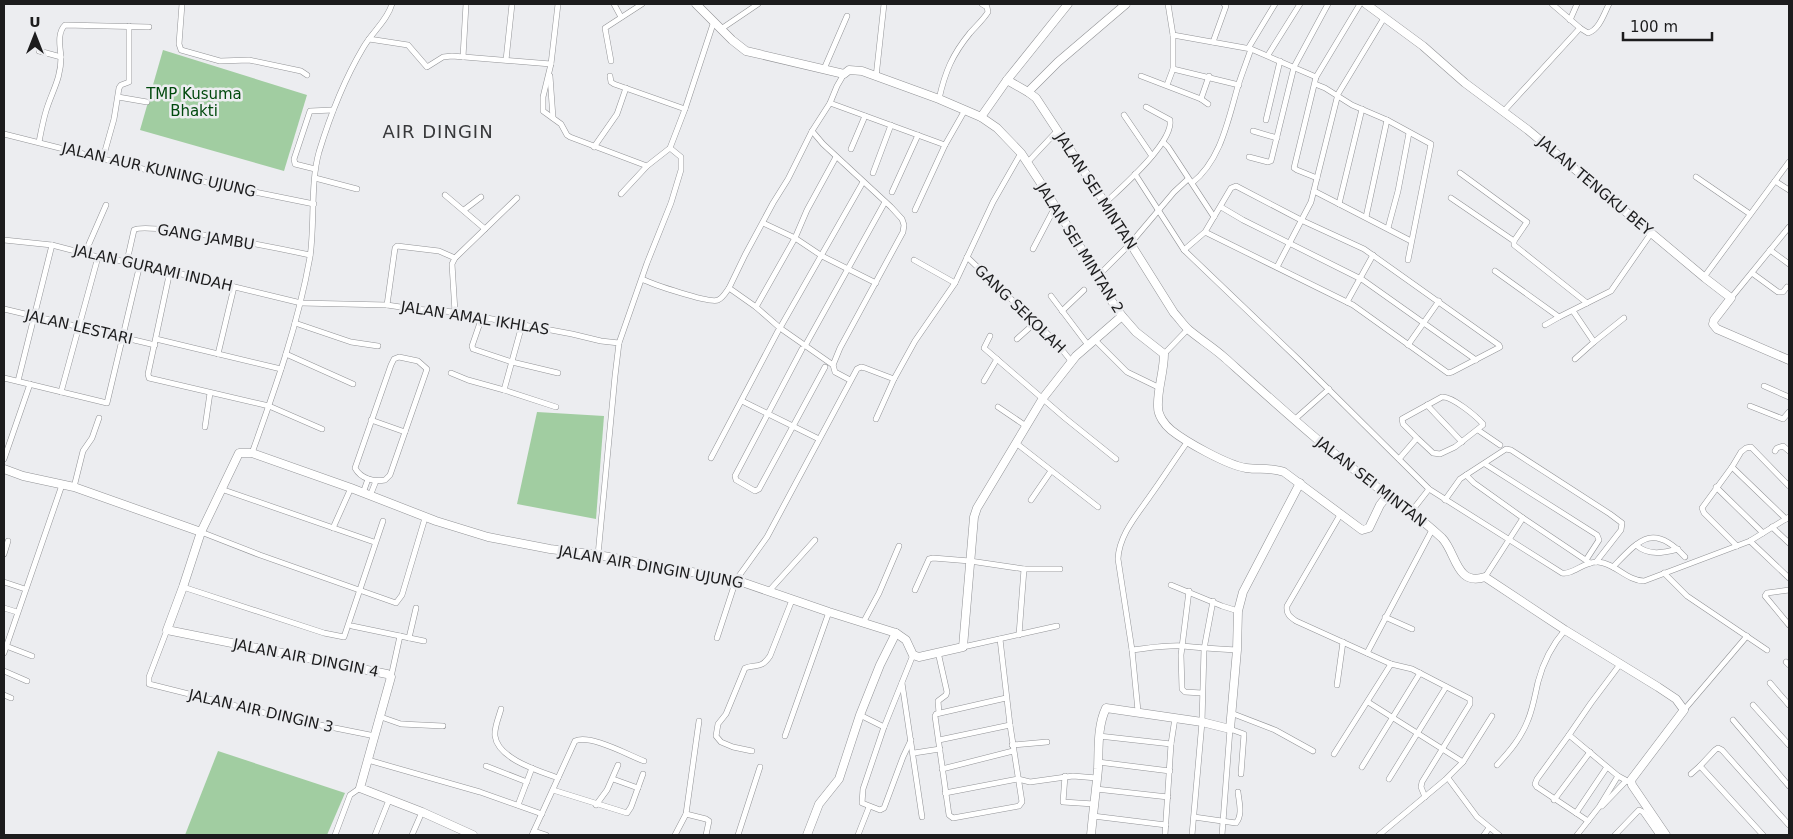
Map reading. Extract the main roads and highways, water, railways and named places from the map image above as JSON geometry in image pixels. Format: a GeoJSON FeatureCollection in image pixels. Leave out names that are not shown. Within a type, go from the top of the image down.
{"type":"FeatureCollection","features":[{"type":"Feature","properties":{"kind":"district","name":"AIR DINGIN"},"geometry":{"type":"Point","coordinates":[438,132]}},
{"type":"Feature","properties":{"kind":"park label","name":"TMP Kusuma Bhakti"},"geometry":{"type":"Point","coordinates":[194,102]}}]}
